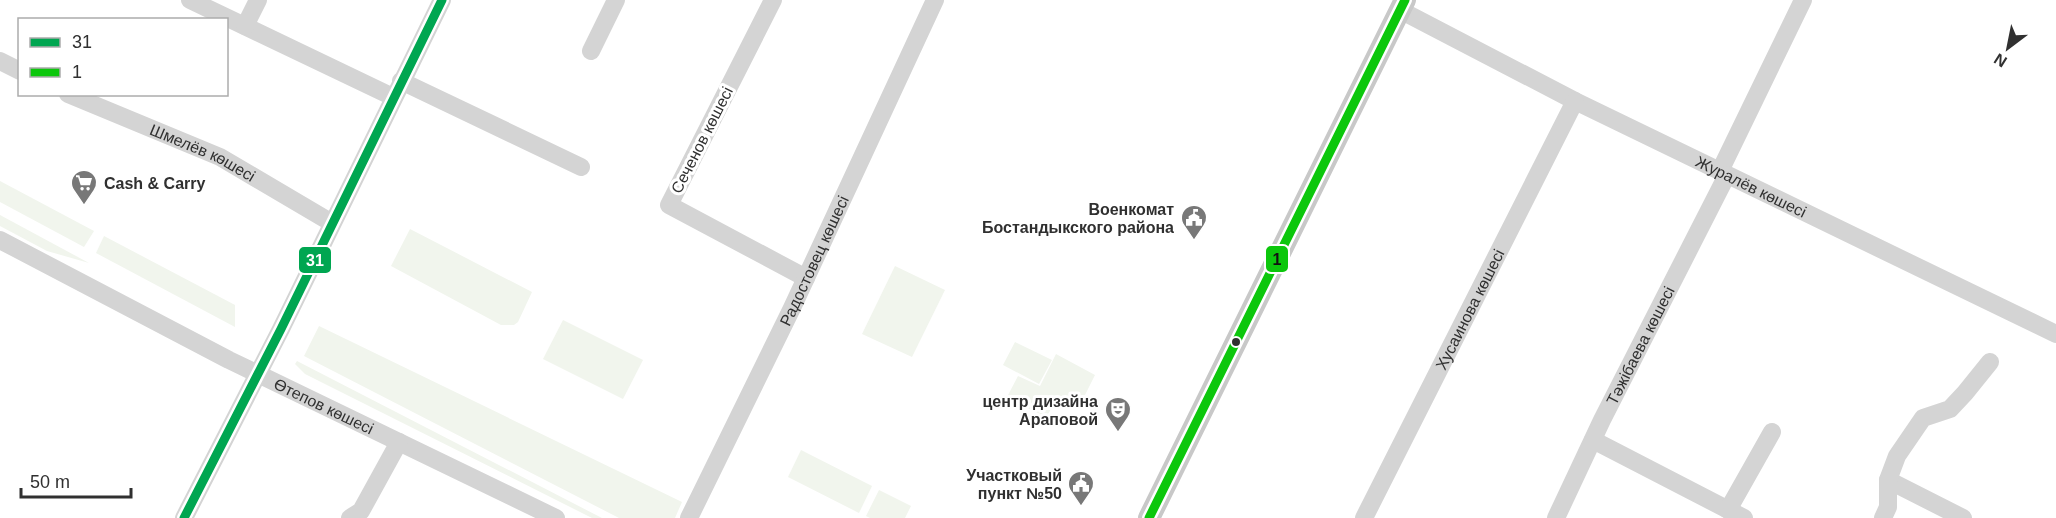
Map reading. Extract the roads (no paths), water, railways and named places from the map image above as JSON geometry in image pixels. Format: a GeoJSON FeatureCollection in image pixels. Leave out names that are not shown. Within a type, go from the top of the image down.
{"type":"FeatureCollection","features":[{"type":"Feature","properties":{"kind":"main road"},"geometry":{"type":"LineString","coordinates":[[1149,518],[1403,5]]}},
{"type":"Feature","properties":{"kind":"street"},"geometry":{"type":"LineString","coordinates":[[190,0],[245,26],[581,167]]}},
{"type":"Feature","properties":{"kind":"street"},"geometry":{"type":"LineString","coordinates":[[245,26],[258,0]]}},
{"type":"Feature","properties":{"kind":"street"},"geometry":{"type":"LineString","coordinates":[[184,518],[442,0]]}},
{"type":"Feature","properties":{"kind":"street"},"geometry":{"type":"LineString","coordinates":[[591,51],[616,0]]}},
{"type":"Feature","properties":{"kind":"street","name":"Сеченов көшесі"},"geometry":{"type":"LineString","coordinates":[[773,0],[669,205],[806,278]]}},
{"type":"Feature","properties":{"kind":"street","name":"Радостовец көшесі"},"geometry":{"type":"LineString","coordinates":[[689,518],[779,340],[806,278],[838,218],[935,0]]}},
{"type":"Feature","properties":{"kind":"street","name":"Тәжібаева көшесі"},"geometry":{"type":"LineString","coordinates":[[1556,518],[1724,173],[1803,0]]}},
{"type":"Feature","properties":{"kind":"street","name":"Журалёв көшесі"},"geometry":{"type":"LineString","coordinates":[[1403,5],[1449,34],[1575,101],[2056,334]]}},
{"type":"Feature","properties":{"kind":"street"},"geometry":{"type":"LineString","coordinates":[[0,61],[18,70]]}},
{"type":"Feature","properties":{"kind":"street","name":"Шмелёв көшесі"},"geometry":{"type":"LineString","coordinates":[[73,96],[220,157],[332,223]]}},
{"type":"Feature","properties":{"kind":"street","name":"Хусаинова көшесі"},"geometry":{"type":"LineString","coordinates":[[1364,518],[1575,101]]}},
{"type":"Feature","properties":{"kind":"street","name":"Өтепов көшесі"},"geometry":{"type":"LineString","coordinates":[[0,240],[257,373],[556,518]]}},
{"type":"Feature","properties":{"kind":"street"},"geometry":{"type":"LineString","coordinates":[[1883,518],[1888,507],[1888,480],[1897,456],[1923,418],[1950,409],[1990,362]]}},
{"type":"Feature","properties":{"kind":"street"},"geometry":{"type":"LineString","coordinates":[[1593,440],[1735,515],[1772,432]]}},
{"type":"Feature","properties":{"kind":"street"},"geometry":{"type":"LineString","coordinates":[[350,518],[361,511],[399,442]]}},
{"type":"Feature","properties":{"kind":"street"},"geometry":{"type":"LineString","coordinates":[[1888,480],[1963,518]]}},
{"type":"Feature","properties":{"kind":"place","name":"Cash & Carry"},"geometry":{"type":"Point","coordinates":[84,206]}},
{"type":"Feature","properties":{"kind":"place","name":"Военкомат Бостандыкского района"},"geometry":{"type":"Point","coordinates":[1194,241]}},
{"type":"Feature","properties":{"kind":"place","name":"центр дизайна Араповой"},"geometry":{"type":"Point","coordinates":[1118,433]}},
{"type":"Feature","properties":{"kind":"place","name":"Участковый пункт №50"},"geometry":{"type":"Point","coordinates":[1081,507]}}]}
